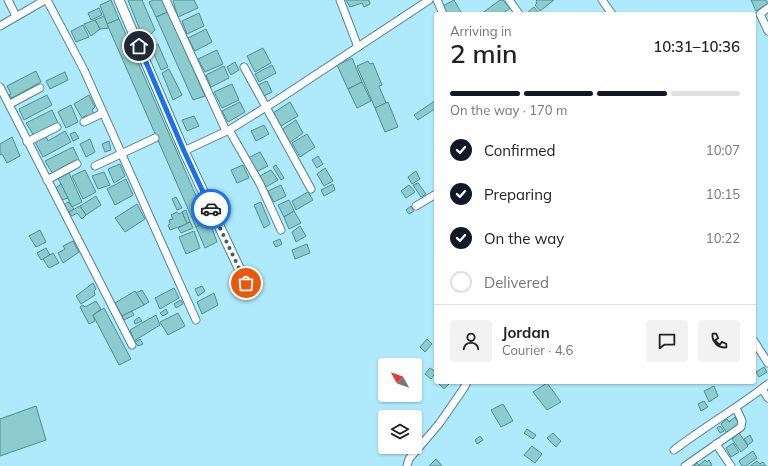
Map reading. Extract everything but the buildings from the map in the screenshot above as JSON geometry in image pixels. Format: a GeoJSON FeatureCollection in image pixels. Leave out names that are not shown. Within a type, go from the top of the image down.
{"type":"FeatureCollection","features":[{"type":"Feature","properties":{"kind":"street"},"geometry":{"type":"LineString","coordinates":[[8,0],[16,16]]}},
{"type":"Feature","properties":{"kind":"street"},"geometry":{"type":"LineString","coordinates":[[0,26],[46,0],[84,70],[196,320]]}},
{"type":"Feature","properties":{"kind":"street"},"geometry":{"type":"LineString","coordinates":[[119,0],[184,151],[246,283]]}},
{"type":"Feature","properties":{"kind":"street"},"geometry":{"type":"LineString","coordinates":[[166,0],[228,130],[260,184],[281,230]]}},
{"type":"Feature","properties":{"kind":"street"},"geometry":{"type":"LineString","coordinates":[[340,0],[358,46]]}},
{"type":"Feature","properties":{"kind":"street"},"geometry":{"type":"LineString","coordinates":[[184,151],[228,130],[429,0]]}},
{"type":"Feature","properties":{"kind":"street"},"geometry":{"type":"LineString","coordinates":[[437,0],[442,12]]}},
{"type":"Feature","properties":{"kind":"street"},"geometry":{"type":"LineString","coordinates":[[509,0],[518,12]]}},
{"type":"Feature","properties":{"kind":"street"},"geometry":{"type":"LineString","coordinates":[[602,0],[611,12]]}},
{"type":"Feature","properties":{"kind":"street"},"geometry":{"type":"LineString","coordinates":[[768,8],[760,14],[768,31]]}},
{"type":"Feature","properties":{"kind":"street"},"geometry":{"type":"LineString","coordinates":[[244,68],[311,190]]}},
{"type":"Feature","properties":{"kind":"street"},"geometry":{"type":"LineString","coordinates":[[0,87],[132,345]]}},
{"type":"Feature","properties":{"kind":"street"},"geometry":{"type":"LineString","coordinates":[[10,104],[40,88]]}},
{"type":"Feature","properties":{"kind":"street"},"geometry":{"type":"LineString","coordinates":[[84,122],[103,113]]}},
{"type":"Feature","properties":{"kind":"street"},"geometry":{"type":"LineString","coordinates":[[27,142],[56,127]]}},
{"type":"Feature","properties":{"kind":"street"},"geometry":{"type":"LineString","coordinates":[[96,166],[155,138]]}},
{"type":"Feature","properties":{"kind":"street"},"geometry":{"type":"LineString","coordinates":[[47,180],[77,164]]}},
{"type":"Feature","properties":{"kind":"street"},"geometry":{"type":"LineString","coordinates":[[416,206],[434,195]]}},
{"type":"Feature","properties":{"kind":"street"},"geometry":{"type":"LineString","coordinates":[[756,345],[768,363]]}},
{"type":"Feature","properties":{"kind":"street"},"geometry":{"type":"LineString","coordinates":[[407,466],[409,459],[439,424],[465,384]]}},
{"type":"Feature","properties":{"kind":"street"},"geometry":{"type":"LineString","coordinates":[[674,450],[736,408],[768,384]]}},
{"type":"Feature","properties":{"kind":"street"},"geometry":{"type":"LineString","coordinates":[[762,389],[768,398]]}},
{"type":"Feature","properties":{"kind":"street"},"geometry":{"type":"LineString","coordinates":[[685,466],[741,427],[742,420],[736,408]]}},
{"type":"Feature","properties":{"kind":"street"},"geometry":{"type":"LineString","coordinates":[[716,444],[731,466]]}},
{"type":"Feature","properties":{"kind":"way so far"},"geometry":{"type":"LineString","coordinates":[[211,209],[246,283]]}},
{"type":"Feature","properties":{"kind":"route"},"geometry":{"type":"LineString","coordinates":[[139,46],[184,151],[211,209]]}}]}
